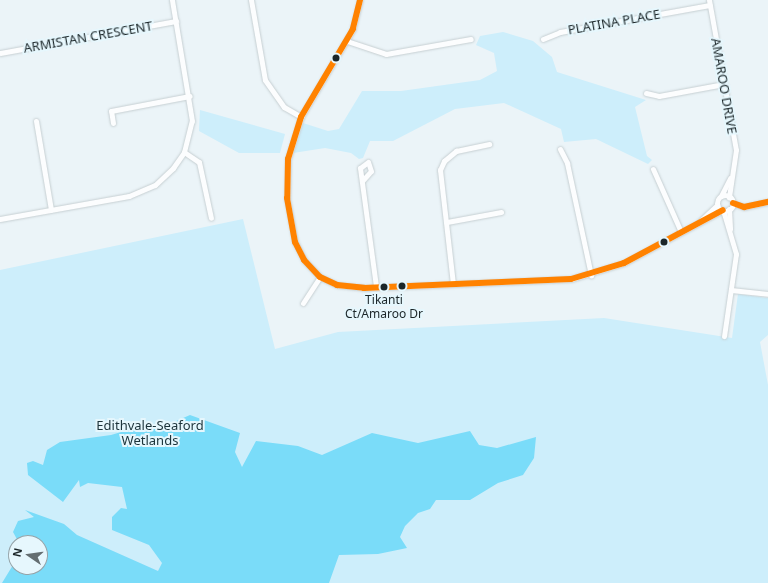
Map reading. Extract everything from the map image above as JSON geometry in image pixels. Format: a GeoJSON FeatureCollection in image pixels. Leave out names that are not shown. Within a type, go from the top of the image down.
{"type":"FeatureCollection","features":[{"type":"Feature","properties":{"kind":"street"},"geometry":{"type":"LineString","coordinates":[[0,219],[143,191],[166,175],[184,152],[191,128],[190,96],[172,0]]}},
{"type":"Feature","properties":{"kind":"street"},"geometry":{"type":"LineString","coordinates":[[251,0],[265,80],[284,107],[301,117]]}},
{"type":"Feature","properties":{"kind":"street"},"geometry":{"type":"LineString","coordinates":[[360,0],[347,41],[301,117],[288,159],[287,198],[295,242],[304,260],[320,277],[348,287],[376,287],[548,281],[592,275],[624,263],[698,223],[713,218],[723,210],[729,209]]}},
{"type":"Feature","properties":{"kind":"street","name":"PLATINA PLACE"},"geometry":{"type":"LineString","coordinates":[[544,39],[560,32],[710,2]]}},
{"type":"Feature","properties":{"kind":"street","name":"AMAROO DRIVE"},"geometry":{"type":"LineString","coordinates":[[710,2],[736,150],[730,197]]}},
{"type":"Feature","properties":{"kind":"street","name":"ARMISTAN CRESCENT"},"geometry":{"type":"LineString","coordinates":[[0,53],[176,21]]}},
{"type":"Feature","properties":{"kind":"street"},"geometry":{"type":"LineString","coordinates":[[347,41],[386,54],[471,39]]}},
{"type":"Feature","properties":{"kind":"street"},"geometry":{"type":"LineString","coordinates":[[646,93],[659,96],[724,84]]}},
{"type":"Feature","properties":{"kind":"street"},"geometry":{"type":"LineString","coordinates":[[113,123],[111,110],[190,96]]}},
{"type":"Feature","properties":{"kind":"street"},"geometry":{"type":"LineString","coordinates":[[36,121],[51,210]]}},
{"type":"Feature","properties":{"kind":"street"},"geometry":{"type":"LineString","coordinates":[[453,284],[447,222],[439,181],[444,161],[456,151],[489,144]]}},
{"type":"Feature","properties":{"kind":"street"},"geometry":{"type":"LineString","coordinates":[[560,149],[567,163],[592,275]]}},
{"type":"Feature","properties":{"kind":"street"},"geometry":{"type":"LineString","coordinates":[[184,152],[199,162],[211,218]]}},
{"type":"Feature","properties":{"kind":"street"},"geometry":{"type":"LineString","coordinates":[[653,169],[681,232]]}},
{"type":"Feature","properties":{"kind":"street","name":"AMAROO DRIVE"},"geometry":{"type":"LineString","coordinates":[[721,196],[733,171]]}},
{"type":"Feature","properties":{"kind":"street"},"geometry":{"type":"LineString","coordinates":[[362,181],[376,287]]}},
{"type":"Feature","properties":{"kind":"street"},"geometry":{"type":"LineString","coordinates":[[698,223],[718,205],[721,196],[730,197],[733,203],[744,207],[768,202]]}},
{"type":"Feature","properties":{"kind":"street"},"geometry":{"type":"LineString","coordinates":[[730,234],[729,209],[733,203]]}},
{"type":"Feature","properties":{"kind":"street"},"geometry":{"type":"LineString","coordinates":[[718,205],[723,210],[725,222],[736,254],[724,336]]}},
{"type":"Feature","properties":{"kind":"street"},"geometry":{"type":"LineString","coordinates":[[447,222],[501,212]]}},
{"type":"Feature","properties":{"kind":"street"},"geometry":{"type":"LineString","coordinates":[[713,218],[725,222]]}},
{"type":"Feature","properties":{"kind":"street"},"geometry":{"type":"LineString","coordinates":[[303,303],[320,277]]}},
{"type":"Feature","properties":{"kind":"street"},"geometry":{"type":"LineString","coordinates":[[731,290],[768,294]]}},
{"type":"Feature","properties":{"kind":"green space"},"geometry":{"type":"Polygon","coordinates":[[[503,32],[533,41],[552,57],[557,72],[646,100],[635,107],[647,156],[652,160],[648,164],[596,139],[564,142],[561,129],[504,103],[455,109],[393,141],[370,141],[363,158],[359,159],[351,153],[325,148],[293,153],[303,123],[328,131],[339,129],[362,91],[401,91],[480,80],[497,71],[494,53],[476,45],[480,36],[503,32]]]}},
{"type":"Feature","properties":{"kind":"green space"},"geometry":{"type":"Polygon","coordinates":[[[200,110],[285,134],[280,153],[239,153],[199,131],[200,110]]]}},
{"type":"Feature","properties":{"kind":"green space","name":"Edithvale-Seaford Wetlands"},"geometry":{"type":"Polygon","coordinates":[[[243,219],[275,349],[338,332],[604,318],[732,338],[738,294],[768,298],[768,335],[760,342],[768,385],[768,583],[0,583],[0,270],[243,219]]]}},
{"type":"Feature","properties":{"kind":"water"},"geometry":{"type":"Polygon","coordinates":[[[190,415],[240,433],[235,452],[242,467],[256,441],[298,446],[322,455],[372,433],[418,443],[470,431],[479,445],[497,448],[536,437],[534,458],[523,475],[498,483],[470,500],[436,500],[430,509],[418,513],[405,526],[400,537],[407,548],[378,554],[339,555],[329,583],[2,583],[8,573],[8,575],[48,575],[48,535],[15,535],[13,532],[18,521],[34,517],[25,510],[64,524],[77,535],[158,571],[162,563],[149,545],[112,530],[112,517],[121,508],[127,509],[122,487],[88,483],[80,487],[79,480],[63,502],[28,475],[27,463],[33,461],[43,465],[47,450],[60,442],[111,435],[148,424],[167,425],[190,415]]]}},
{"type":"Feature","properties":{"kind":"transit line"},"geometry":{"type":"LineString","coordinates":[[360,0],[353,29],[301,117],[288,159],[287,198],[295,242],[304,260],[320,277],[337,285],[364,288],[571,279],[624,263],[723,210]]}},
{"type":"Feature","properties":{"kind":"transit line"},"geometry":{"type":"LineString","coordinates":[[733,203],[744,207],[768,202]]}},
{"type":"Feature","properties":{"kind":"place","name":"Tikanti Ct/Amaroo Dr"},"geometry":{"type":"Point","coordinates":[384,287]}}]}
